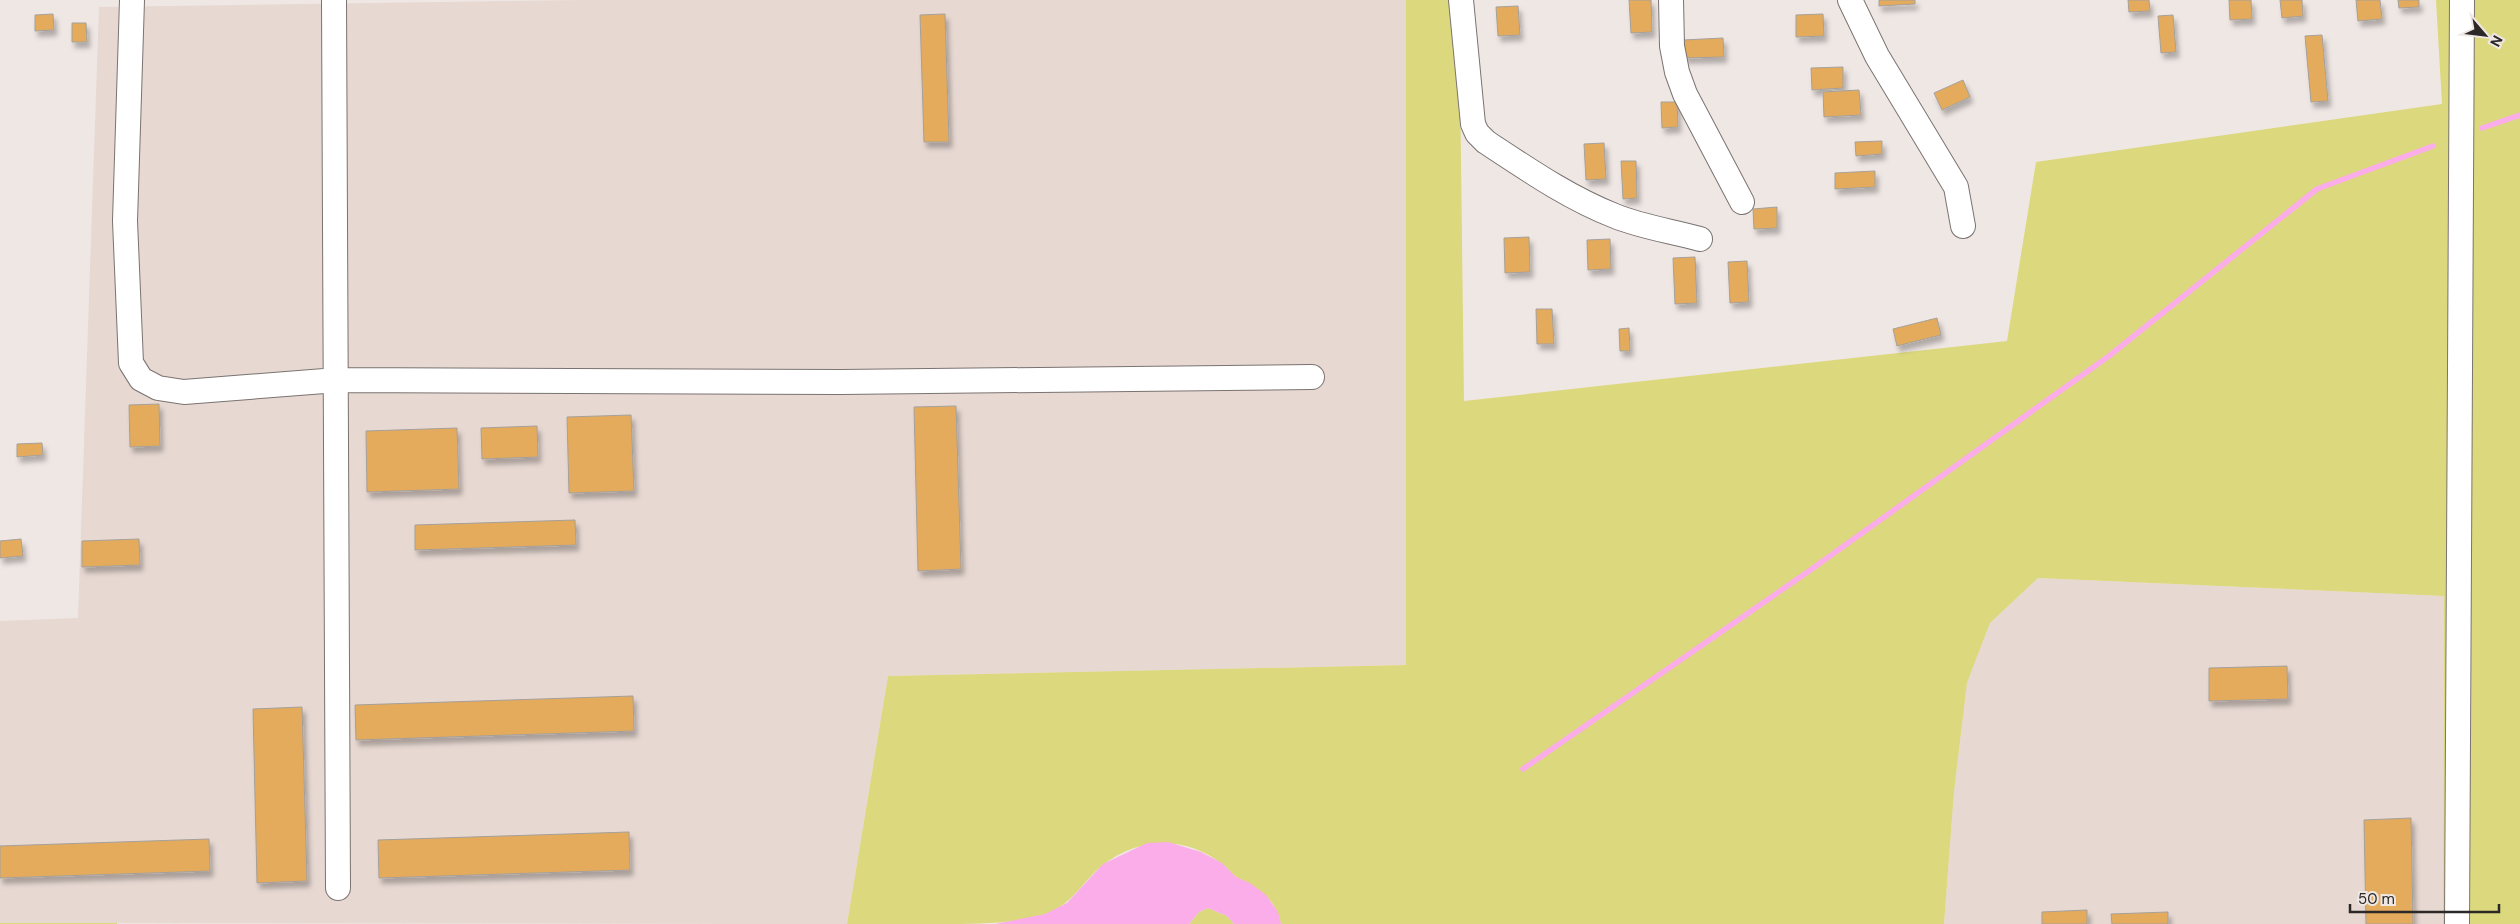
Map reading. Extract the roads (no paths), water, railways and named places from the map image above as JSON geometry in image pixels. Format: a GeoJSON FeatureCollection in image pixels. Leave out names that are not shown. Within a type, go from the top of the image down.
{"type":"FeatureCollection","features":[{"type":"Feature","properties":{"kind":"street"},"geometry":{"type":"LineString","coordinates":[[132,0],[125,221],[131,363],[141,379],[158,388],[184,392],[337,380],[841,382],[1312,377]]}},
{"type":"Feature","properties":{"kind":"street"},"geometry":{"type":"LineString","coordinates":[[334,0],[338,888]]}},
{"type":"Feature","properties":{"kind":"street"},"geometry":{"type":"LineString","coordinates":[[1461,0],[1473,124],[1477,133],[1486,142],[1583,202],[1616,217],[1700,239]]}},
{"type":"Feature","properties":{"kind":"street"},"geometry":{"type":"LineString","coordinates":[[1671,0],[1672,46],[1677,72],[1685,94],[1742,202]]}},
{"type":"Feature","properties":{"kind":"street"},"geometry":{"type":"LineString","coordinates":[[1850,0],[1877,56],[1956,187],[1963,226]]}},
{"type":"Feature","properties":{"kind":"street"},"geometry":{"type":"LineString","coordinates":[[2457,924],[2462,0]]}},
{"type":"Feature","properties":{"kind":"waterway"},"geometry":{"type":"LineString","coordinates":[[2482,128],[2520,115]]}},
{"type":"Feature","properties":{"kind":"waterway"},"geometry":{"type":"LineString","coordinates":[[1523,769],[1809,571],[2109,356],[2317,189],[2433,146]]}}]}
